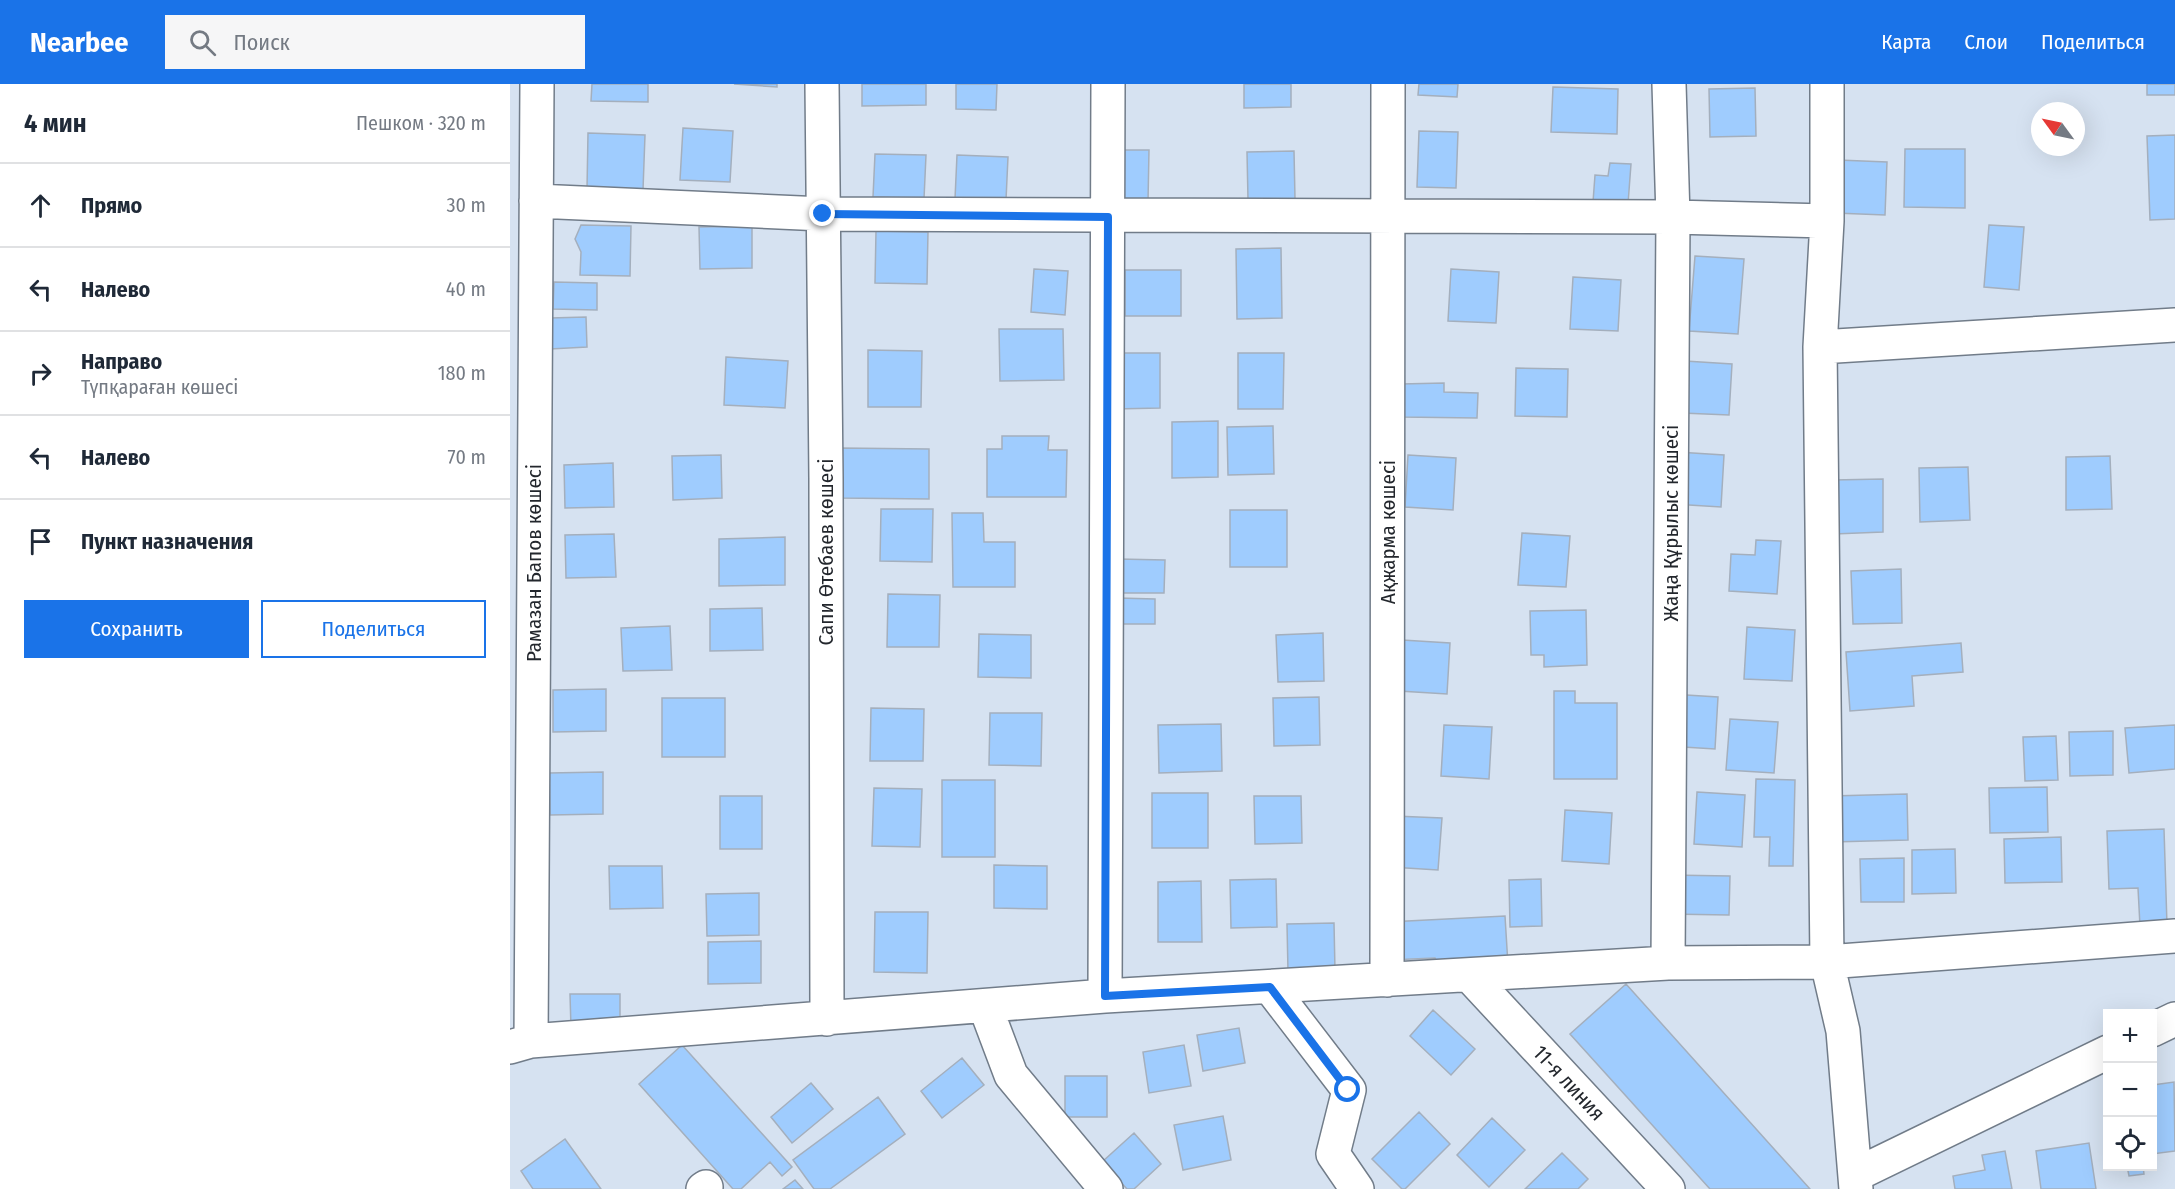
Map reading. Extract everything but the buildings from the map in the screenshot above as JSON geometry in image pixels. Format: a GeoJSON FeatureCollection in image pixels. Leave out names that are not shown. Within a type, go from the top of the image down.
{"type":"FeatureCollection","features":[{"type":"Feature","properties":{"kind":"street","name":"Рамазан Бапов көшесі"},"geometry":{"type":"LineString","coordinates":[[521,1044],[537,84]]}},
{"type":"Feature","properties":{"kind":"street","name":"Сапи Өтебаев көшесі"},"geometry":{"type":"LineString","coordinates":[[822,84],[826,478],[827,1019]]}},
{"type":"Feature","properties":{"kind":"street"},"geometry":{"type":"LineString","coordinates":[[1105,996],[1108,84]]}},
{"type":"Feature","properties":{"kind":"street","name":"Ақжарма көшесі"},"geometry":{"type":"LineString","coordinates":[[1387,980],[1388,84]]}},
{"type":"Feature","properties":{"kind":"street","name":"Жаңа Құрылыс көшесі"},"geometry":{"type":"LineString","coordinates":[[1668,963],[1673,217],[1669,84]]}},
{"type":"Feature","properties":{"kind":"street"},"geometry":{"type":"LineString","coordinates":[[1827,84],[1827,221],[1820,347],[1827,962],[1843,1031],[1856,1182],[2103,1055]]}},
{"type":"Feature","properties":{"kind":"street"},"geometry":{"type":"LineString","coordinates":[[536,201],[823,214],[1108,217],[1673,217],[1827,221]]}},
{"type":"Feature","properties":{"kind":"street"},"geometry":{"type":"LineString","coordinates":[[1820,347],[2175,325]]}},
{"type":"Feature","properties":{"kind":"street"},"geometry":{"type":"LineString","coordinates":[[521,1044],[1105,996],[1668,963],[1827,962],[2175,936]]}},
{"type":"Feature","properties":{"kind":"street","name":"11-я линия"},"geometry":{"type":"LineString","coordinates":[[1470,976],[1668,1189]]}},
{"type":"Feature","properties":{"kind":"street"},"geometry":{"type":"LineString","coordinates":[[1270,987],[1348,1090],[1333,1154],[1357,1189]]}},
{"type":"Feature","properties":{"kind":"street"},"geometry":{"type":"LineString","coordinates":[[985,1006],[1011,1075],[1106,1189]]}},
{"type":"Feature","properties":{"kind":"street"},"geometry":{"type":"LineString","coordinates":[[2157,1028],[2175,1019]]}},
{"type":"Feature","properties":{"kind":"route"},"geometry":{"type":"LineString","coordinates":[[823,214],[1108,217],[1105,996],[1270,987],[1348,1090]]}}]}
